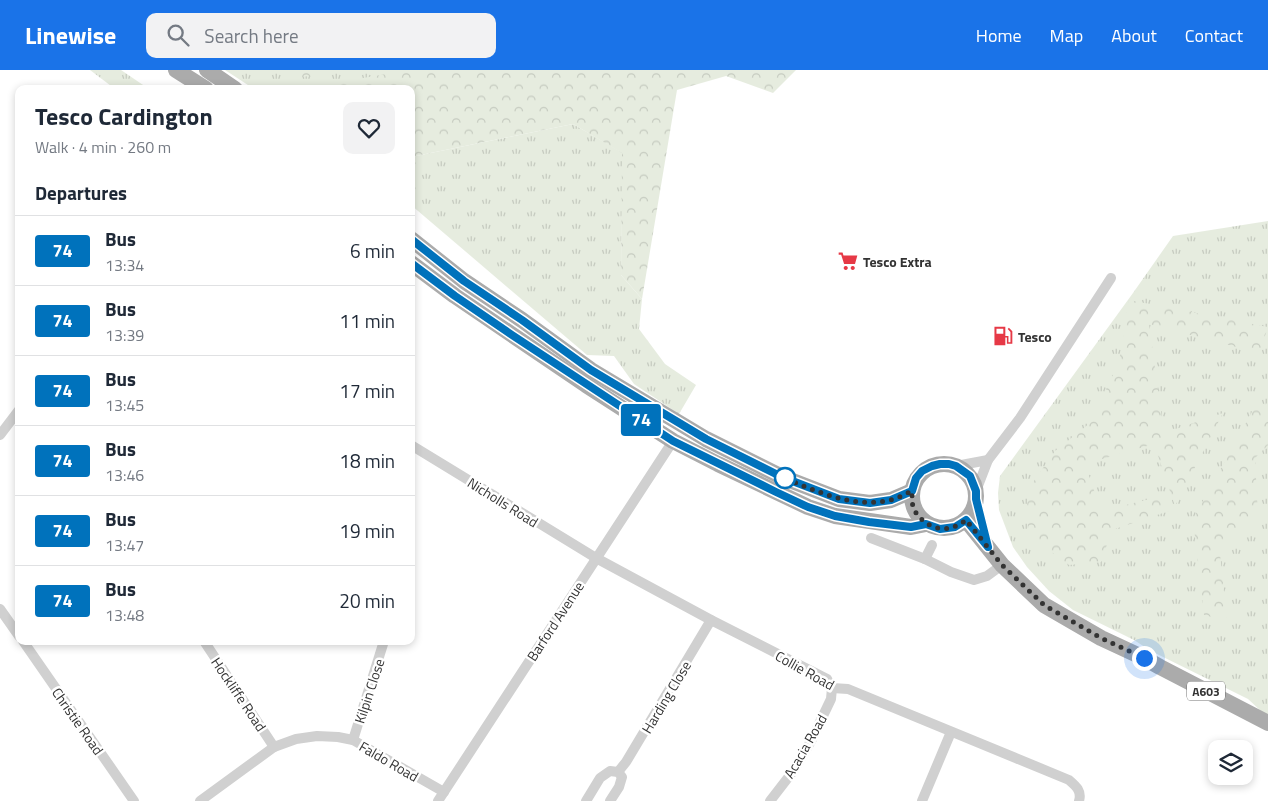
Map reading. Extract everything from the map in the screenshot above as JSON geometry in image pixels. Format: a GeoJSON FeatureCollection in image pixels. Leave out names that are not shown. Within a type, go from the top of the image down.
{"type":"FeatureCollection","features":[{"type":"Feature","properties":{"kind":"main road"},"geometry":{"type":"LineString","coordinates":[[176,70],[200,85]]}},
{"type":"Feature","properties":{"kind":"main road"},"geometry":{"type":"LineString","coordinates":[[208,70],[229,85]]}},
{"type":"Feature","properties":{"kind":"main road"},"geometry":{"type":"LineString","coordinates":[[415,242],[464,281],[591,370],[706,439],[782,477],[839,499],[870,503],[891,500],[912,491]]}},
{"type":"Feature","properties":{"kind":"main road"},"geometry":{"type":"LineString","coordinates":[[415,266],[512,335],[673,441],[808,507],[835,516],[911,527],[926,524]]}},
{"type":"Feature","properties":{"kind":"main road"},"geometry":{"type":"LineString","coordinates":[[940,464],[956,466],[970,476],[976,495],[974,509],[966,520],[955,527],[940,529],[926,524],[917,515],[913,506],[912,491],[916,478],[922,471],[940,464]]}},
{"type":"Feature","properties":{"kind":"main road","name":"A603"},"geometry":{"type":"LineString","coordinates":[[976,495],[988,547]]}},
{"type":"Feature","properties":{"kind":"main road","name":"A603"},"geometry":{"type":"LineString","coordinates":[[966,520],[1002,565],[1044,605],[1101,638],[1144,658],[1268,723]]}},
{"type":"Feature","properties":{"kind":"street"},"geometry":{"type":"LineString","coordinates":[[976,495],[988,460],[1020,418],[1111,278]]}},
{"type":"Feature","properties":{"kind":"street"},"geometry":{"type":"LineString","coordinates":[[0,435],[15,415]]}},
{"type":"Feature","properties":{"kind":"street","name":"Barford Avenue"},"geometry":{"type":"LineString","coordinates":[[441,797],[673,441]]}},
{"type":"Feature","properties":{"kind":"street","name":"Nicholls Road"},"geometry":{"type":"LineString","coordinates":[[415,447],[596,558]]}},
{"type":"Feature","properties":{"kind":"street"},"geometry":{"type":"LineString","coordinates":[[956,466],[988,460]]}},
{"type":"Feature","properties":{"kind":"street"},"geometry":{"type":"LineString","coordinates":[[871,538],[974,580],[987,576],[1002,565]]}},
{"type":"Feature","properties":{"kind":"street"},"geometry":{"type":"LineString","coordinates":[[925,559],[932,545]]}},
{"type":"Feature","properties":{"kind":"street","name":"Collie Road"},"geometry":{"type":"LineString","coordinates":[[596,558],[827,679],[832,688],[848,690],[1069,780],[1077,786],[1080,796],[1079,801]]}},
{"type":"Feature","properties":{"kind":"street"},"geometry":{"type":"LineString","coordinates":[[0,609],[15,630]]}},
{"type":"Feature","properties":{"kind":"street","name":"Harding Close"},"geometry":{"type":"LineString","coordinates":[[618,772],[626,762],[712,620]]}},
{"type":"Feature","properties":{"kind":"street","name":"Christie Road"},"geometry":{"type":"LineString","coordinates":[[26,645],[134,801]]}},
{"type":"Feature","properties":{"kind":"street","name":"Hockliffe Road"},"geometry":{"type":"LineString","coordinates":[[207,645],[274,747]]}},
{"type":"Feature","properties":{"kind":"street","name":"Kilpin Close"},"geometry":{"type":"LineString","coordinates":[[353,740],[383,645]]}},
{"type":"Feature","properties":{"kind":"street","name":"Acacia Road"},"geometry":{"type":"LineString","coordinates":[[770,801],[794,770],[811,741],[831,699],[832,688]]}},
{"type":"Feature","properties":{"kind":"street"},"geometry":{"type":"LineString","coordinates":[[922,801],[951,732]]}},
{"type":"Feature","properties":{"kind":"street","name":"Faldo Road"},"geometry":{"type":"LineString","coordinates":[[200,801],[274,747],[296,739],[317,736],[353,740],[441,797]]}},
{"type":"Feature","properties":{"kind":"street","name":"Harding Close"},"geometry":{"type":"LineString","coordinates":[[586,801],[600,778],[610,772],[618,772]]}},
{"type":"Feature","properties":{"kind":"street","name":"Harding Close"},"geometry":{"type":"LineString","coordinates":[[610,801],[622,777],[618,772]]}},
{"type":"Feature","properties":{"kind":"green space"},"geometry":{"type":"Polygon","coordinates":[[[90,70],[121,70],[143,85],[110,85],[90,70]]]}},
{"type":"Feature","properties":{"kind":"green space"},"geometry":{"type":"Polygon","coordinates":[[[225,70],[471,70],[374,85],[248,85],[225,70]]]}},
{"type":"Feature","properties":{"kind":"green space"},"geometry":{"type":"Polygon","coordinates":[[[282,70],[321,70],[317,76],[288,77],[282,70]]]}},
{"type":"Feature","properties":{"kind":"green space"},"geometry":{"type":"Polygon","coordinates":[[[410,70],[796,70],[773,93],[726,76],[677,90],[642,299],[621,275],[622,153],[573,124],[415,156],[415,85],[322,85],[410,70]]]}},
{"type":"Feature","properties":{"kind":"green space"},"geometry":{"type":"Polygon","coordinates":[[[573,124],[623,153],[621,275],[642,299],[639,329],[665,364],[696,385],[679,414],[634,384],[614,356],[587,355],[415,208],[415,156],[573,124]]]}},
{"type":"Feature","properties":{"kind":"green space"},"geometry":{"type":"Polygon","coordinates":[[[1268,221],[1268,716],[1248,699],[1073,610],[1049,591],[1027,567],[1013,547],[999,510],[998,493],[1000,476],[1173,236],[1268,221]]]}},
{"type":"Feature","properties":{"kind":"green space"},"geometry":{"type":"Polygon","coordinates":[[[1129,300],[1268,327],[1259,353],[1149,324],[1164,433],[1223,413],[1175,506],[1154,444],[1085,464],[1101,511],[1162,496],[1172,510],[1112,530],[1101,562],[1069,565],[1028,535],[1027,491],[1055,451],[1090,423],[1119,362],[1129,300]]]}},
{"type":"Feature","properties":{"kind":"green space"},"geometry":{"type":"Polygon","coordinates":[[[1268,403],[1268,445],[1255,458],[1258,516],[1220,554],[1227,621],[1204,615],[1193,519],[1253,410],[1268,403]]]}},
{"type":"Feature","properties":{"kind":"bus line","name":"74"},"geometry":{"type":"LineString","coordinates":[[415,242],[464,281],[591,370],[706,439],[782,477],[839,499],[870,503],[891,500],[912,491],[916,478],[922,471],[932,466],[949,464],[956,466],[970,476],[976,491],[976,499],[988,547],[966,520],[955,527],[940,529],[926,524],[911,527],[835,516],[808,507],[718,464],[673,441],[600,394],[455,296],[415,266]]}},
{"type":"Feature","properties":{"kind":"place","name":"Tesco Extra"},"geometry":{"type":"Point","coordinates":[848,261]}},
{"type":"Feature","properties":{"kind":"place","name":"Tesco"},"geometry":{"type":"Point","coordinates":[1003,336]}},
{"type":"Feature","properties":{"kind":"route"},"geometry":{"type":"LineString","coordinates":[[785,478],[782,477],[839,499],[870,503],[891,500],[912,491],[913,506],[917,515],[926,524],[940,529],[955,527],[966,520],[1002,565],[1044,605],[1101,638],[1144,658]]}}]}
